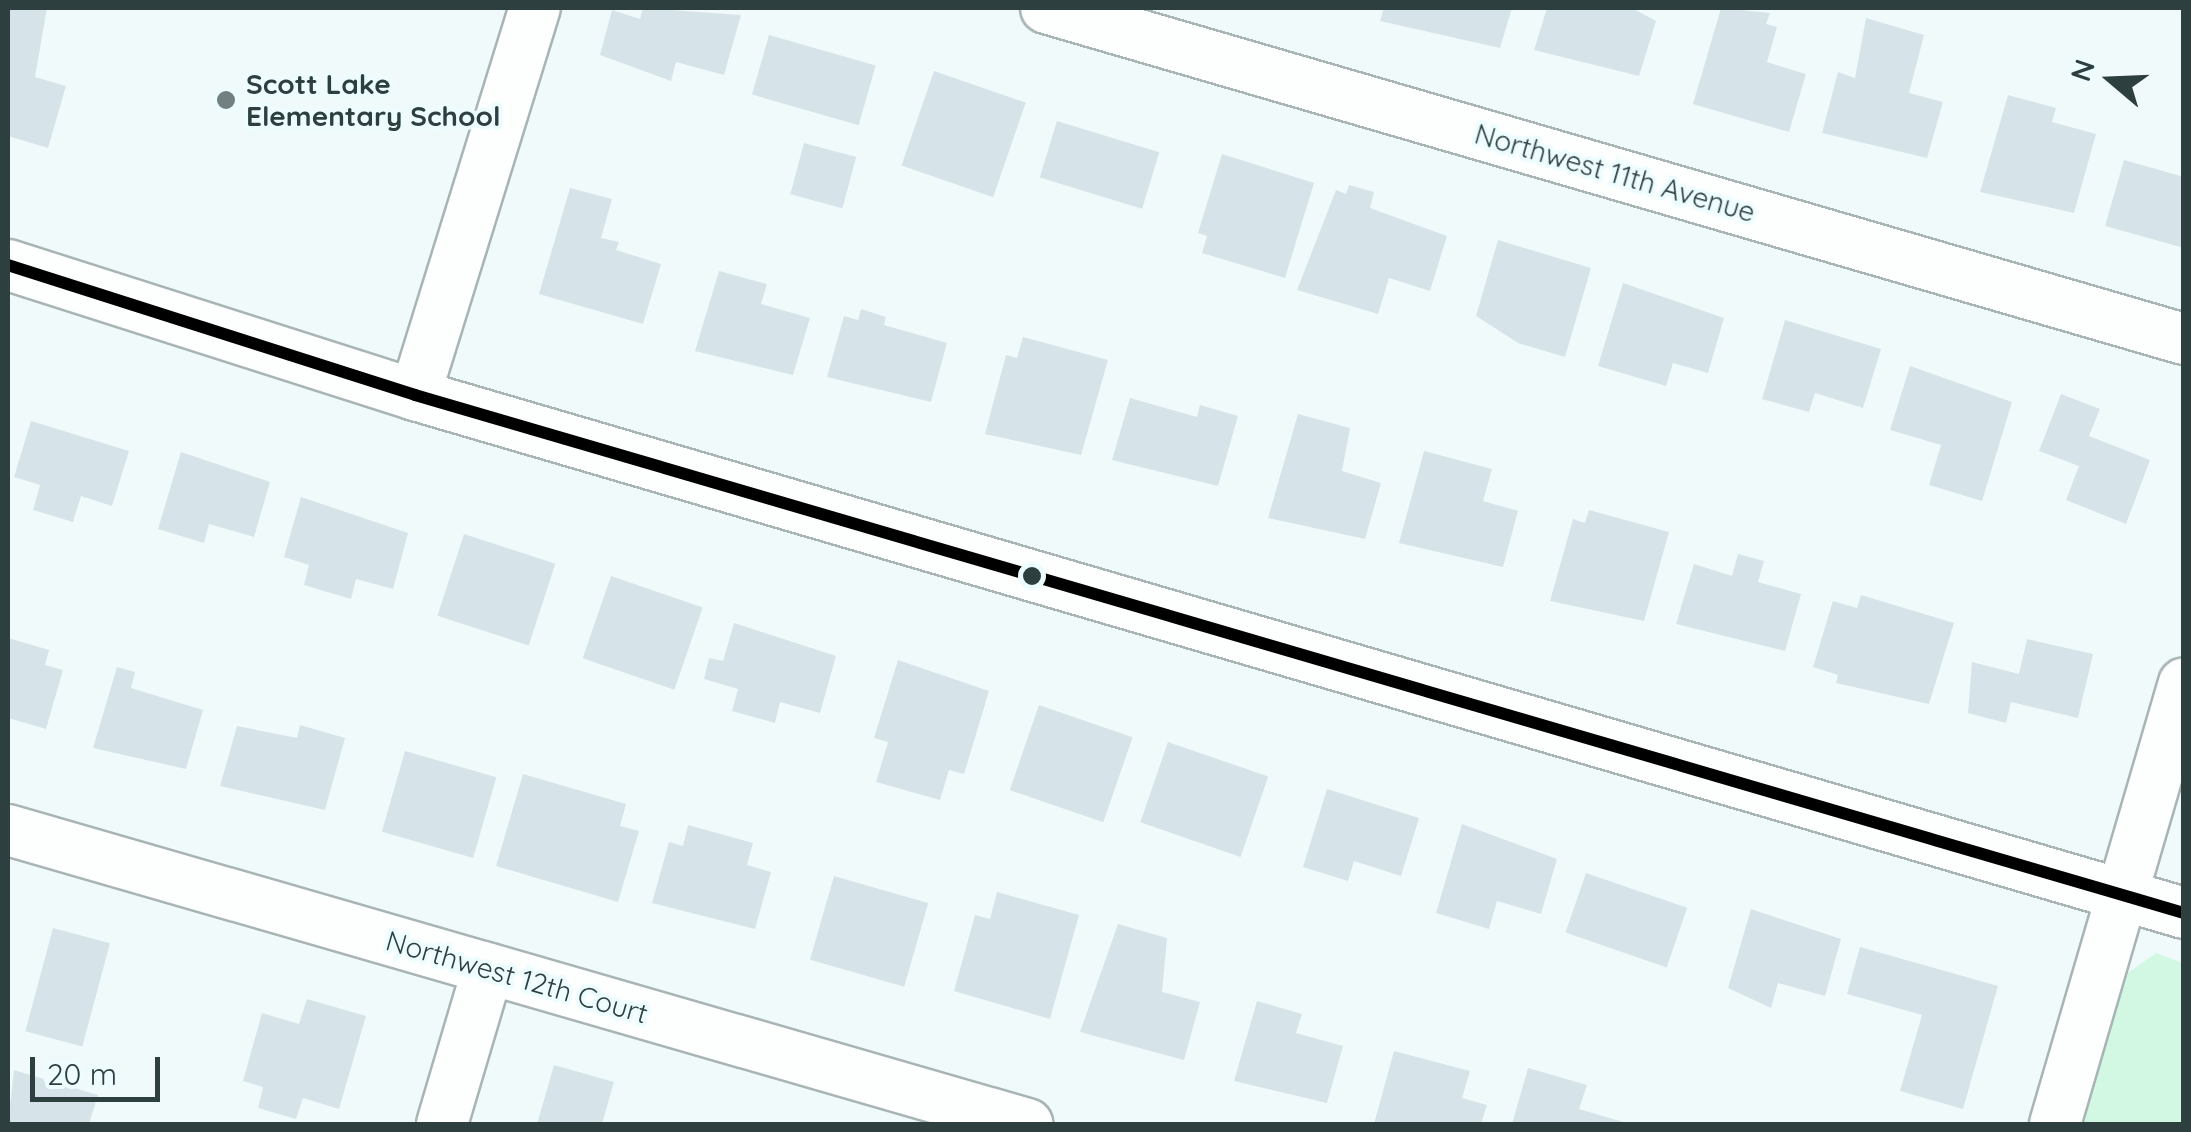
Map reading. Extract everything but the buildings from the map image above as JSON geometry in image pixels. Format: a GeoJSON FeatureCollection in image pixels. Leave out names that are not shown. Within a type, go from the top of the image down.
{"type":"FeatureCollection","features":[{"type":"Feature","properties":{"kind":"street"},"geometry":{"type":"LineString","coordinates":[[415,395],[535,8]]}},
{"type":"Feature","properties":{"kind":"street","name":"Northwest 11th Avenue"},"geometry":{"type":"LineString","coordinates":[[1046,8],[2184,339]]}},
{"type":"Feature","properties":{"kind":"street"},"geometry":{"type":"LineString","coordinates":[[8,265],[415,395],[2122,890],[2184,913]]}},
{"type":"Feature","properties":{"kind":"street"},"geometry":{"type":"LineString","coordinates":[[2055,1124],[2184,684]]}},
{"type":"Feature","properties":{"kind":"street","name":"Northwest 12th Court"},"geometry":{"type":"LineString","coordinates":[[8,830],[1002,1121]]}},
{"type":"Feature","properties":{"kind":"street"},"geometry":{"type":"LineString","coordinates":[[442,1124],[488,969]]}},
{"type":"Feature","properties":{"kind":"green space"},"geometry":{"type":"Polygon","coordinates":[[[2156,953],[2183,963],[2183,1124],[2070,1124],[2122,977],[2156,953]]]}},
{"type":"Feature","properties":{"kind":"transit line"},"geometry":{"type":"LineString","coordinates":[[8,265],[415,395],[2184,913]]}},
{"type":"Feature","properties":{"kind":"place","name":"Scott Lake Elementary School"},"geometry":{"type":"Point","coordinates":[226,100]}}]}
